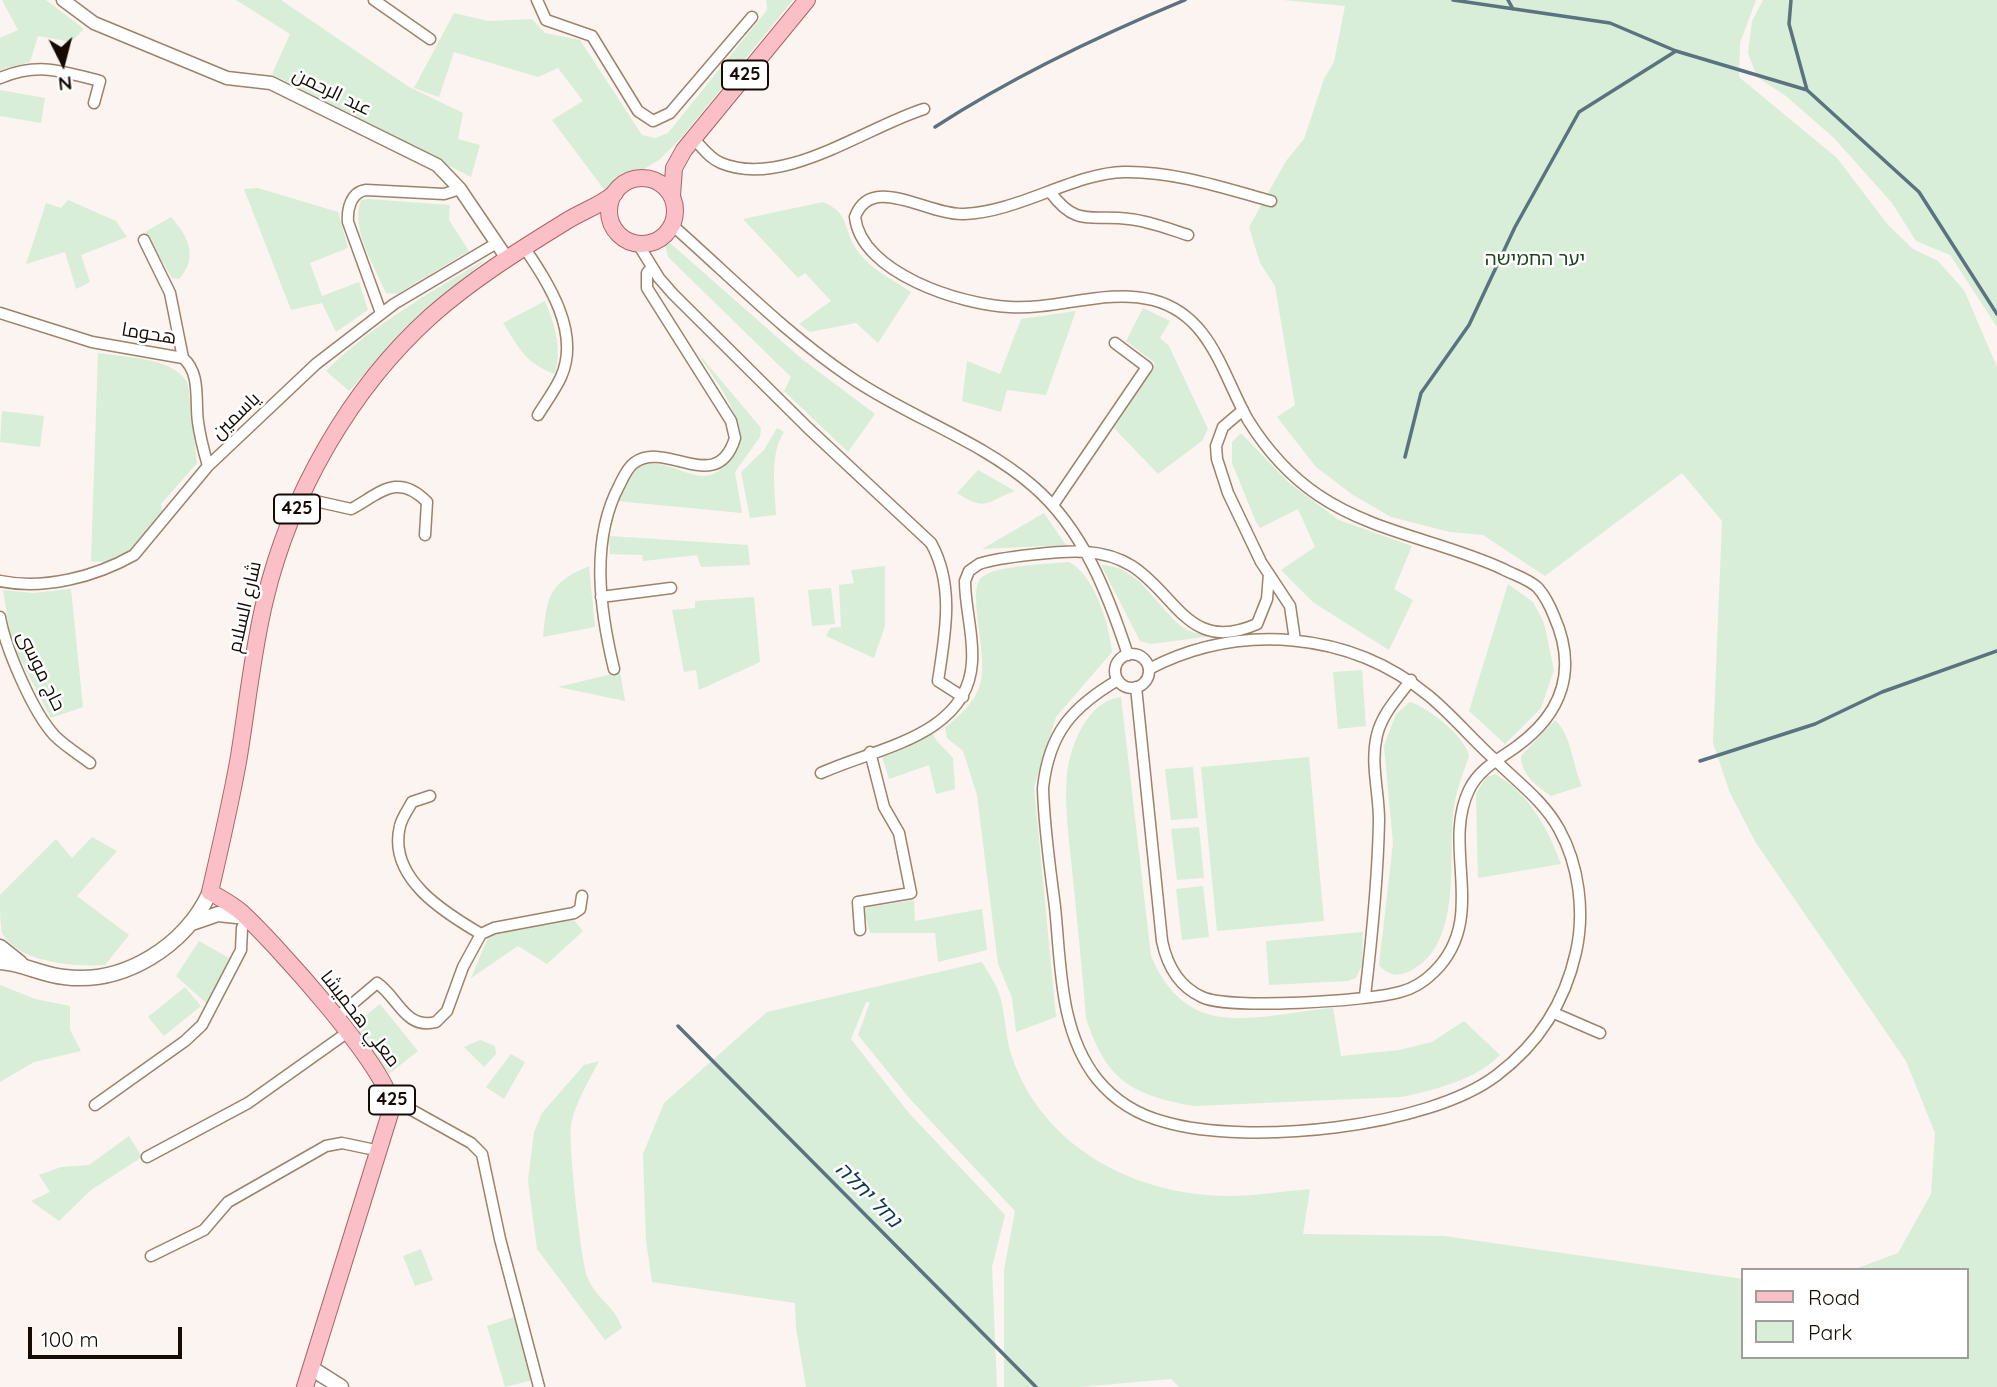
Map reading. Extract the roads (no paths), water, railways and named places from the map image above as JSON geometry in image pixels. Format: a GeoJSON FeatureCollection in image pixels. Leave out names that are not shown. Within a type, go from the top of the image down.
{"type":"FeatureCollection","features":[{"type":"Feature","properties":{"kind":"main road","name":"425"},"geometry":{"type":"LineString","coordinates":[[615,193],[621,186],[664,169],[689,144],[807,0]]}},
{"type":"Feature","properties":{"kind":"main road","name":"425"},"geometry":{"type":"LineString","coordinates":[[672,225],[675,206],[672,196],[674,168],[689,144]]}},
{"type":"Feature","properties":{"kind":"main road"},"geometry":{"type":"LineString","coordinates":[[638,179],[658,182],[672,196]]}},
{"type":"Feature","properties":{"kind":"main road"},"geometry":{"type":"LineString","coordinates":[[614,228],[609,210],[615,193]]}},
{"type":"Feature","properties":{"kind":"main road","name":"شارع السلام"},"geometry":{"type":"LineString","coordinates":[[0,962],[78,979],[110,975],[157,954],[190,923],[209,892],[232,791],[265,601],[302,498],[342,423],[380,372],[429,318],[506,257],[596,207],[615,193]]}},
{"type":"Feature","properties":{"kind":"main road","name":"شارع السلام"},"geometry":{"type":"LineString","coordinates":[[559,226],[576,220],[593,219],[614,228]]}},
{"type":"Feature","properties":{"kind":"main road"},"geometry":{"type":"LineString","coordinates":[[638,244],[659,240],[672,225]]}},
{"type":"Feature","properties":{"kind":"main road","name":"425"},"geometry":{"type":"LineString","coordinates":[[614,228],[620,236],[638,244]]}},
{"type":"Feature","properties":{"kind":"main road","name":"معلي هحميشا"},"geometry":{"type":"LineString","coordinates":[[209,892],[247,917],[337,1017],[384,1081],[392,1100],[380,1151],[311,1368]]}},
{"type":"Feature","properties":{"kind":"main road"},"geometry":{"type":"LineString","coordinates":[[190,923],[218,914],[247,917]]}},
{"type":"Feature","properties":{"kind":"main road","name":"شارع السلام"},"geometry":{"type":"LineString","coordinates":[[0,947],[30,970]]}},
{"type":"Feature","properties":{"kind":"main road","name":"425"},"geometry":{"type":"LineString","coordinates":[[305,1387],[311,1368]]}},
{"type":"Feature","properties":{"kind":"main road"},"geometry":{"type":"LineString","coordinates":[[311,1368],[341,1387]]}},
{"type":"Feature","properties":{"kind":"street","name":"عبد الرحمن"},"geometry":{"type":"LineString","coordinates":[[64,0],[94,23],[210,72],[237,81],[271,83],[429,161],[443,170],[460,189],[506,257]]}},
{"type":"Feature","properties":{"kind":"street"},"geometry":{"type":"LineString","coordinates":[[374,0],[430,39]]}},
{"type":"Feature","properties":{"kind":"street"},"geometry":{"type":"LineString","coordinates":[[537,0],[546,20],[592,36],[638,111],[653,121],[670,113],[752,17]]}},
{"type":"Feature","properties":{"kind":"street"},"geometry":{"type":"LineString","coordinates":[[0,78],[27,68],[43,67],[100,81],[94,103]]}},
{"type":"Feature","properties":{"kind":"street"},"geometry":{"type":"LineString","coordinates":[[689,144],[720,163],[736,168],[760,169],[802,160],[924,109]]}},
{"type":"Feature","properties":{"kind":"street"},"geometry":{"type":"LineString","coordinates":[[1136,687],[1162,941],[1175,975],[1191,991],[1224,1004],[1365,996],[1399,992],[1435,972],[1451,948],[1463,904],[1463,808],[1473,782],[1495,761],[1544,724],[1561,698],[1564,672],[1561,638],[1552,612],[1536,586],[1468,553],[1382,527],[1337,507],[1307,487],[1280,462],[1243,410],[1210,340],[1200,328],[1170,306],[1152,299],[1121,297],[1011,307],[963,298],[928,286],[887,266],[862,243],[856,228],[859,207],[874,196],[888,195],[941,213],[963,214],[1003,209],[1123,172],[1198,181],[1271,201]]}},
{"type":"Feature","properties":{"kind":"street"},"geometry":{"type":"LineString","coordinates":[[381,313],[348,222],[349,206],[355,196],[366,190],[444,194],[460,189]]}},
{"type":"Feature","properties":{"kind":"street"},"geometry":{"type":"LineString","coordinates":[[1051,193],[1066,211],[1083,218],[1142,221],[1188,235]]}},
{"type":"Feature","properties":{"kind":"street"},"geometry":{"type":"LineString","coordinates":[[672,225],[809,347],[849,377],[1010,469],[1053,505],[1085,552],[1111,606],[1128,655]]}},
{"type":"Feature","properties":{"kind":"street"},"geometry":{"type":"LineString","coordinates":[[144,240],[170,293],[183,358]]}},
{"type":"Feature","properties":{"kind":"street","name":"ياسمين"},"geometry":{"type":"LineString","coordinates":[[0,582],[57,582],[122,562],[140,548],[208,466],[316,364],[381,313],[495,244]]}},
{"type":"Feature","properties":{"kind":"street"},"geometry":{"type":"LineString","coordinates":[[638,244],[673,294],[808,428],[931,543],[941,565],[947,610],[938,681],[963,697]]}},
{"type":"Feature","properties":{"kind":"street"},"geometry":{"type":"LineString","coordinates":[[524,247],[557,303],[565,339],[565,361],[561,378],[538,415]]}},
{"type":"Feature","properties":{"kind":"street"},"geometry":{"type":"LineString","coordinates":[[614,669],[601,597],[605,520],[614,496],[633,464],[656,457],[706,467],[721,461],[735,438],[731,421],[647,288],[647,273],[652,267]]}},
{"type":"Feature","properties":{"kind":"street","name":"هحوما"},"geometry":{"type":"LineString","coordinates":[[0,313],[92,342],[183,358],[192,370],[195,380],[198,425],[208,466]]}},
{"type":"Feature","properties":{"kind":"street"},"geometry":{"type":"LineString","coordinates":[[1053,505],[1147,367],[1115,343]]}},
{"type":"Feature","properties":{"kind":"street"},"geometry":{"type":"LineString","coordinates":[[1243,410],[1223,427],[1216,446],[1217,459],[1228,493],[1269,574],[1290,606],[1295,640]]}},
{"type":"Feature","properties":{"kind":"street"},"geometry":{"type":"LineString","coordinates":[[302,498],[351,509],[380,489],[389,486],[407,489],[427,502],[425,535]]}},
{"type":"Feature","properties":{"kind":"street"},"geometry":{"type":"LineString","coordinates":[[821,773],[935,726],[963,697],[972,664],[965,585],[969,571],[990,561],[1085,552],[1112,557],[1131,566],[1163,593],[1183,618],[1207,629],[1226,631],[1257,624],[1267,599],[1269,574]]}},
{"type":"Feature","properties":{"kind":"street"},"geometry":{"type":"LineString","coordinates":[[601,597],[671,588]]}},
{"type":"Feature","properties":{"kind":"street","name":"حاج موسى"},"geometry":{"type":"LineString","coordinates":[[0,617],[6,644],[43,719],[54,735],[90,762]]}},
{"type":"Feature","properties":{"kind":"street"},"geometry":{"type":"LineString","coordinates":[[1118,680],[1088,698],[1066,722],[1050,752],[1043,788],[1067,1011],[1084,1059],[1110,1093],[1143,1115],[1203,1130],[1295,1130],[1384,1121],[1454,1101],[1496,1077],[1529,1047],[1554,1013],[1570,975],[1579,937],[1580,898],[1573,862],[1559,828],[1538,799],[1495,761],[1441,705],[1411,680],[1380,662],[1350,650],[1295,640],[1257,641],[1215,647],[1164,661],[1149,669],[1146,679],[1136,687],[1126,686],[1118,680],[1117,665],[1128,655]]}},
{"type":"Feature","properties":{"kind":"street"},"geometry":{"type":"LineString","coordinates":[[1128,655],[1142,658],[1149,669]]}},
{"type":"Feature","properties":{"kind":"street"},"geometry":{"type":"LineString","coordinates":[[1365,996],[1378,889],[1379,809],[1373,766],[1375,747],[1383,719],[1411,680]]}},
{"type":"Feature","properties":{"kind":"street"},"geometry":{"type":"LineString","coordinates":[[860,930],[858,902],[911,892],[898,833],[884,807],[870,752]]}},
{"type":"Feature","properties":{"kind":"street"},"geometry":{"type":"LineString","coordinates":[[430,796],[412,802],[403,817],[399,829],[403,859],[424,896],[436,908],[481,934]]}},
{"type":"Feature","properties":{"kind":"street"},"geometry":{"type":"LineString","coordinates":[[337,1017],[377,983],[410,1018],[419,1023],[436,1022],[447,1011],[463,967],[481,934],[494,928],[574,913],[580,909],[582,896]]}},
{"type":"Feature","properties":{"kind":"street"},"geometry":{"type":"LineString","coordinates":[[95,1105],[185,1041],[202,1025],[242,950],[242,928],[247,917]]}},
{"type":"Feature","properties":{"kind":"street"},"geometry":{"type":"LineString","coordinates":[[1554,1013],[1600,1033]]}},
{"type":"Feature","properties":{"kind":"street"},"geometry":{"type":"LineString","coordinates":[[147,1157],[248,1103],[348,1032]]}},
{"type":"Feature","properties":{"kind":"street"},"geometry":{"type":"LineString","coordinates":[[392,1100],[471,1143],[482,1154],[500,1239],[539,1387]]}},
{"type":"Feature","properties":{"kind":"street"},"geometry":{"type":"LineString","coordinates":[[151,1256],[204,1230],[228,1202],[326,1146],[342,1143],[380,1151]]}},
{"type":"Feature","properties":{"kind":"waterway"},"geometry":{"type":"LineString","coordinates":[[935,127],[1057,58],[1185,0]]}},
{"type":"Feature","properties":{"kind":"waterway"},"geometry":{"type":"LineString","coordinates":[[1453,0],[1610,23],[1676,51],[1807,90],[1919,192],[1997,314]]}},
{"type":"Feature","properties":{"kind":"waterway"},"geometry":{"type":"LineString","coordinates":[[1508,0],[1513,9]]}},
{"type":"Feature","properties":{"kind":"waterway"},"geometry":{"type":"LineString","coordinates":[[1791,0],[1789,24],[1807,90]]}},
{"type":"Feature","properties":{"kind":"waterway"},"geometry":{"type":"LineString","coordinates":[[1405,457],[1421,393],[1469,325],[1515,227],[1579,112],[1676,51]]}},
{"type":"Feature","properties":{"kind":"waterway"},"geometry":{"type":"LineString","coordinates":[[1700,761],[1815,724],[1882,692],[1997,651]]}},
{"type":"Feature","properties":{"kind":"waterway","name":"נחל יתלה"},"geometry":{"type":"LineString","coordinates":[[678,1026],[1036,1387]]}},
{"type":"Feature","properties":{"kind":"park label","name":"יער החמישה"},"geometry":{"type":"Point","coordinates":[1535,259]}}]}
